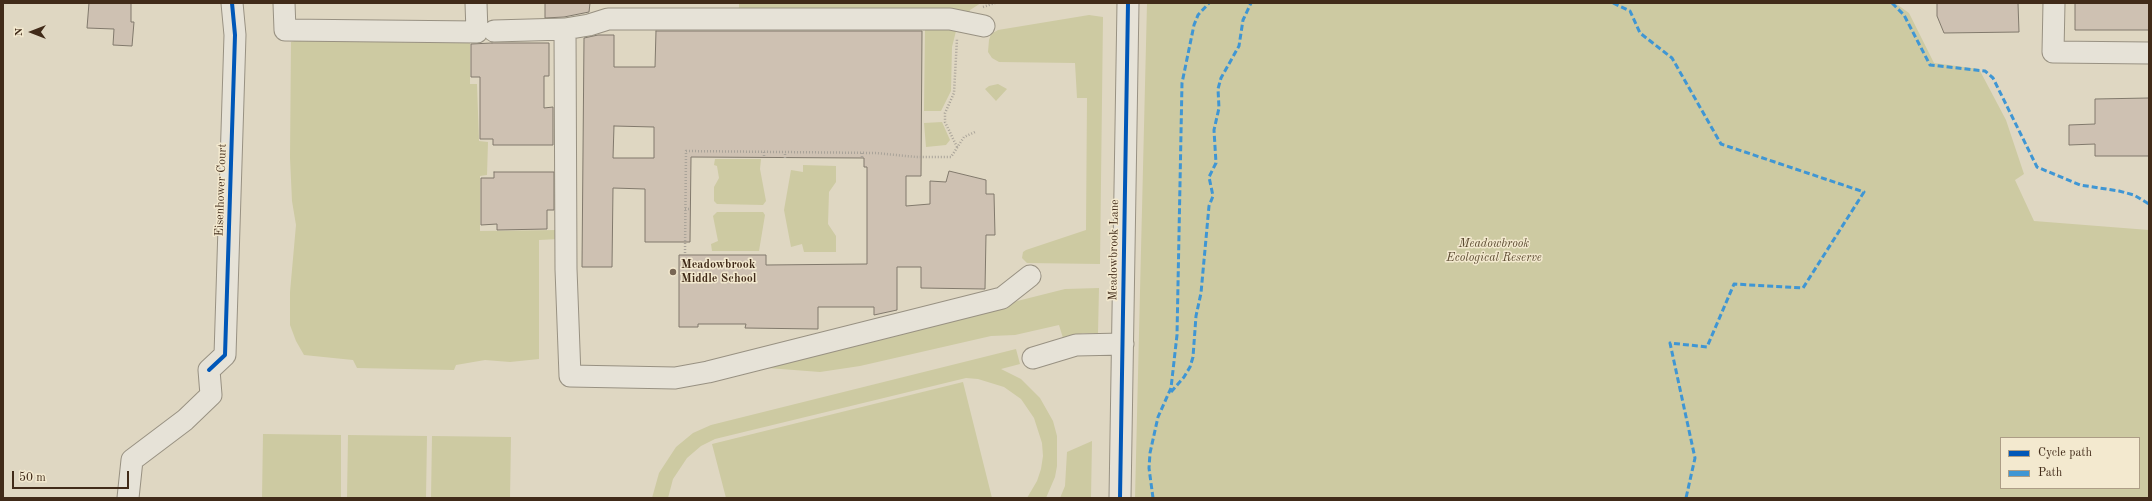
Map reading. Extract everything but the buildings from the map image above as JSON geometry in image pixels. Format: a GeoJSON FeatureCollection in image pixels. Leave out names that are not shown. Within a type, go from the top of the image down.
{"type":"FeatureCollection","features":[{"type":"Feature","properties":{"kind":"street","name":"Eisenhower Court"},"geometry":{"type":"LineString","coordinates":[[128,498],[132,460],[185,420],[211,395],[209,370],[226,355],[235,35],[232,3]]}},
{"type":"Feature","properties":{"kind":"street"},"geometry":{"type":"LineString","coordinates":[[284,3],[285,30],[477,32],[476,3]]}},
{"type":"Feature","properties":{"kind":"street","name":"Meadowbrook Lane"},"geometry":{"type":"LineString","coordinates":[[1120,498],[1128,3]]}},
{"type":"Feature","properties":{"kind":"street"},"geometry":{"type":"LineString","coordinates":[[2054,3],[2053,52],[2149,52]]}},
{"type":"Feature","properties":{"kind":"street"},"geometry":{"type":"LineString","coordinates":[[494,31],[565,29],[589,25],[608,18],[950,19],[984,26]]}},
{"type":"Feature","properties":{"kind":"street"},"geometry":{"type":"LineString","coordinates":[[565,29],[566,269],[570,376],[675,378],[708,372],[1002,298],[1030,276]]}},
{"type":"Feature","properties":{"kind":"street"},"geometry":{"type":"LineString","coordinates":[[1032,358],[1076,345],[1123,344]]}},
{"type":"Feature","properties":{"kind":"path"},"geometry":{"type":"LineString","coordinates":[[957,147],[945,122],[945,113],[954,93],[956,39],[964,22],[979,8],[995,3]]}},
{"type":"Feature","properties":{"kind":"path"},"geometry":{"type":"LineString","coordinates":[[685,253],[686,151],[862,153],[916,157],[951,157],[964,137],[975,132]]}},
{"type":"Feature","properties":{"kind":"path"},"geometry":{"type":"LineString","coordinates":[[764,152],[764,158]]}},
{"type":"Feature","properties":{"kind":"path"},"geometry":{"type":"LineString","coordinates":[[785,152],[785,158]]}},
{"type":"Feature","properties":{"kind":"path"},"geometry":{"type":"LineString","coordinates":[[862,153],[862,158]]}},
{"type":"Feature","properties":{"kind":"path"},"geometry":{"type":"LineString","coordinates":[[685,209],[690,209]]}},
{"type":"Feature","properties":{"kind":"green space"},"geometry":{"type":"Polygon","coordinates":[[[739,3],[981,3],[970,10],[969,14],[739,12],[739,3]]]}},
{"type":"Feature","properties":{"kind":"green space","name":"Meadowbrook Ecological Reserve"},"geometry":{"type":"Polygon","coordinates":[[[1147,3],[1895,3],[1909,13],[1934,63],[1979,69],[2006,120],[2024,174],[2015,180],[2034,221],[2149,230],[2149,498],[1135,498],[1147,3]]]}},
{"type":"Feature","properties":{"kind":"green space"},"geometry":{"type":"Polygon","coordinates":[[[1089,15],[1103,17],[1100,264],[1027,263],[1022,258],[1023,252],[1026,250],[1086,230],[1087,98],[1077,98],[1075,63],[999,62],[992,58],[988,52],[989,40],[991,34],[998,30],[1089,15]]]}},
{"type":"Feature","properties":{"kind":"green space"},"geometry":{"type":"Polygon","coordinates":[[[925,27],[957,27],[952,47],[951,91],[941,111],[924,111],[925,27]]]}},
{"type":"Feature","properties":{"kind":"green space"},"geometry":{"type":"Polygon","coordinates":[[[470,39],[470,84],[477,84],[479,141],[488,142],[487,175],[480,176],[480,231],[559,230],[559,239],[539,240],[539,359],[510,362],[485,360],[456,365],[454,370],[357,368],[353,360],[304,355],[296,341],[290,325],[290,292],[296,225],[292,201],[290,158],[291,42],[298,40],[442,43],[470,39]]]}},
{"type":"Feature","properties":{"kind":"green space"},"geometry":{"type":"Polygon","coordinates":[[[998,84],[1007,89],[996,101],[985,89],[989,86],[998,84]]]}},
{"type":"Feature","properties":{"kind":"green space"},"geometry":{"type":"Polygon","coordinates":[[[942,122],[950,140],[946,145],[926,147],[924,123],[942,122]]]}},
{"type":"Feature","properties":{"kind":"green space"},"geometry":{"type":"Polygon","coordinates":[[[715,159],[761,159],[760,169],[766,201],[763,205],[717,204],[714,201],[714,187],[719,178],[717,166],[714,165],[715,159]]]}},
{"type":"Feature","properties":{"kind":"green space"},"geometry":{"type":"Polygon","coordinates":[[[803,165],[836,166],[836,182],[829,192],[828,224],[836,236],[836,252],[804,252],[802,244],[791,247],[784,210],[791,170],[803,172],[803,165]]]}},
{"type":"Feature","properties":{"kind":"green space"},"geometry":{"type":"Polygon","coordinates":[[[717,212],[763,212],[765,215],[759,251],[712,251],[711,244],[718,241],[713,216],[717,212]]]}},
{"type":"Feature","properties":{"kind":"green space"},"geometry":{"type":"Polygon","coordinates":[[[1099,288],[1098,333],[1083,333],[1063,338],[1059,325],[1015,335],[991,336],[860,366],[820,372],[755,367],[1065,289],[1099,288]]]}},
{"type":"Feature","properties":{"kind":"green space"},"geometry":{"type":"Polygon","coordinates":[[[1016,349],[1020,364],[1001,369],[1021,379],[1040,398],[1053,421],[1057,436],[1057,466],[1055,477],[1046,498],[1027,498],[1037,481],[1043,456],[1042,443],[1034,418],[1021,399],[1004,387],[978,379],[966,378],[715,439],[701,446],[687,458],[673,479],[668,498],[652,498],[659,473],[676,447],[693,433],[711,425],[1016,349]]]}},
{"type":"Feature","properties":{"kind":"green space"},"geometry":{"type":"Polygon","coordinates":[[[963,382],[992,498],[726,498],[712,444],[963,382]]]}},
{"type":"Feature","properties":{"kind":"green space"},"geometry":{"type":"Polygon","coordinates":[[[263,434],[341,435],[341,498],[262,498],[263,434]]]}},
{"type":"Feature","properties":{"kind":"green space"},"geometry":{"type":"Polygon","coordinates":[[[348,435],[427,436],[426,498],[347,498],[348,435]]]}},
{"type":"Feature","properties":{"kind":"green space"},"geometry":{"type":"Polygon","coordinates":[[[432,436],[511,437],[510,498],[431,498],[432,436]]]}},
{"type":"Feature","properties":{"kind":"green space"},"geometry":{"type":"Polygon","coordinates":[[[1092,441],[1091,498],[1060,498],[1065,486],[1067,452],[1092,441]]]}},
{"type":"Feature","properties":{"kind":"marked path"},"geometry":{"type":"LineString","coordinates":[[1153,498],[1149,468],[1150,453],[1158,417],[1171,388],[1177,335],[1182,83],[1194,25],[1198,15],[1209,3]]}},
{"type":"Feature","properties":{"kind":"marked path"},"geometry":{"type":"LineString","coordinates":[[1171,392],[1184,377],[1190,367],[1193,357],[1196,316],[1201,293],[1209,206],[1213,196],[1209,177],[1216,163],[1214,130],[1219,108],[1218,89],[1221,78],[1239,46],[1243,20],[1251,3]]}},
{"type":"Feature","properties":{"kind":"marked path"},"geometry":{"type":"LineString","coordinates":[[1613,3],[1630,11],[1640,33],[1672,58],[1721,144],[1864,192],[1803,288],[1734,284],[1707,347],[1670,343],[1695,458],[1686,498]]}},
{"type":"Feature","properties":{"kind":"marked path"},"geometry":{"type":"LineString","coordinates":[[1892,3],[1904,15],[1930,65],[1985,71],[1993,78],[2037,167],[2080,185],[2119,191],[2134,195],[2149,204]]}},
{"type":"Feature","properties":{"kind":"cycle path"},"geometry":{"type":"LineString","coordinates":[[209,370],[225,355],[235,35],[232,3]]}},
{"type":"Feature","properties":{"kind":"cycle path"},"geometry":{"type":"LineString","coordinates":[[1120,498],[1128,3]]}},
{"type":"Feature","properties":{"kind":"place","name":"Meadowbrook Middle School"},"geometry":{"type":"Point","coordinates":[673,272]}}]}
